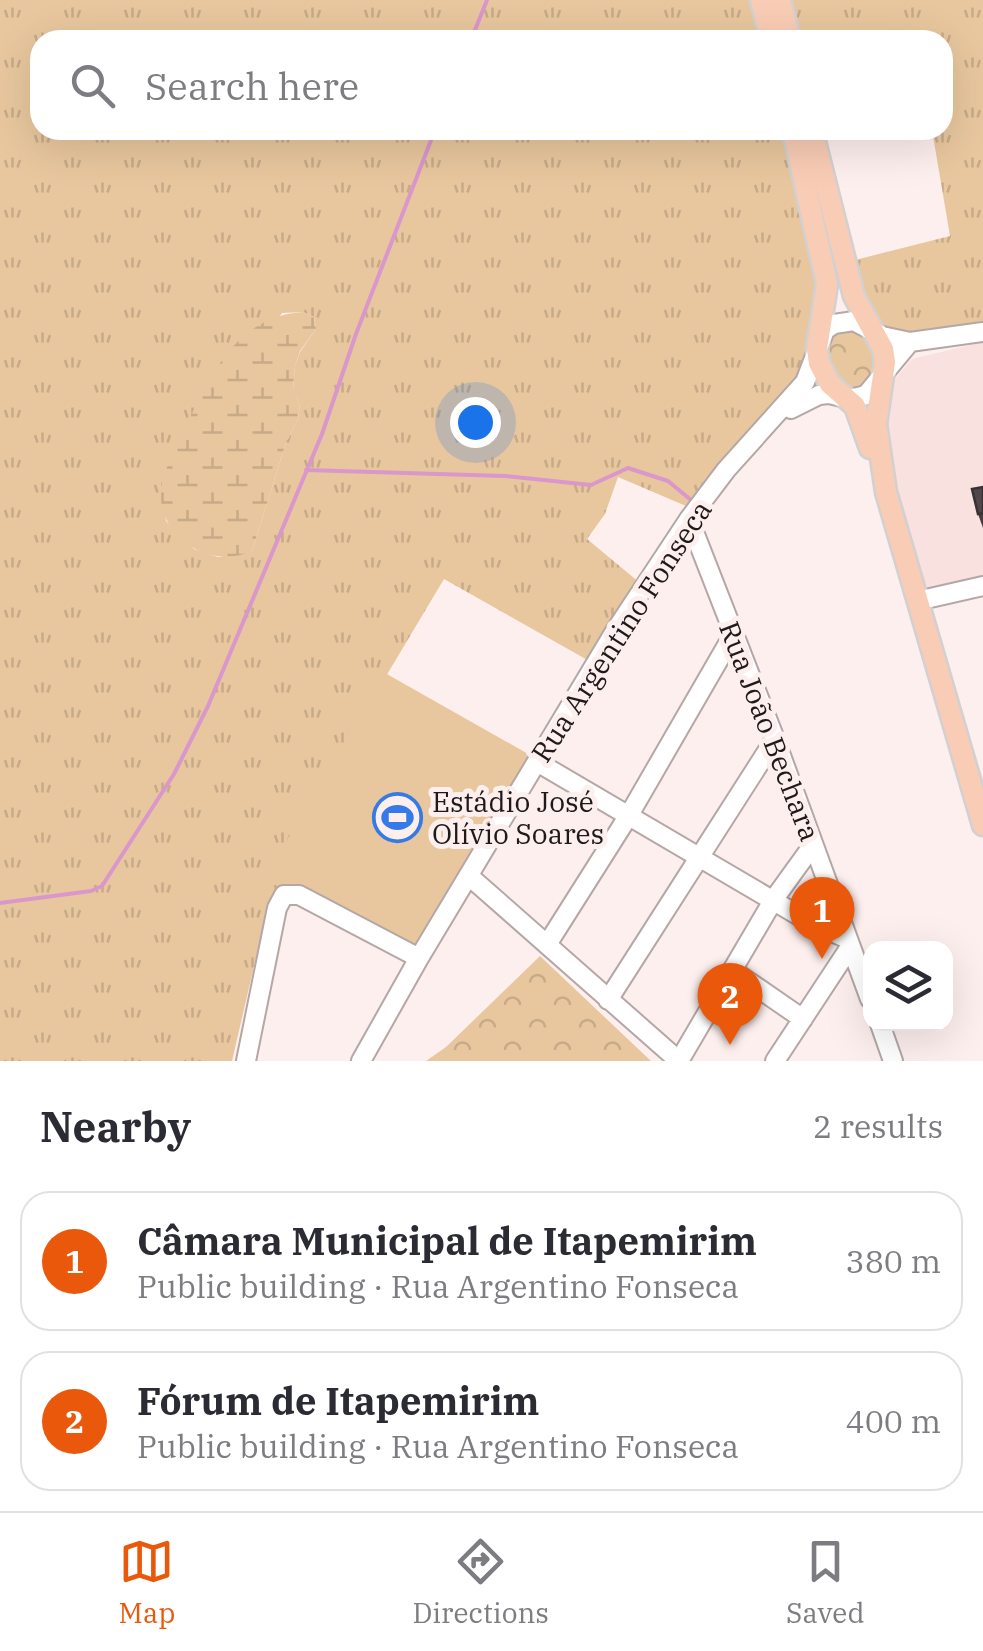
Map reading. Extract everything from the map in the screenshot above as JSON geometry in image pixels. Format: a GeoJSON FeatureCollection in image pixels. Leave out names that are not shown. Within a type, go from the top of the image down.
{"type":"FeatureCollection","features":[{"type":"Feature","properties":{"kind":"main road"},"geometry":{"type":"LineString","coordinates":[[761,0],[768,30]]}},
{"type":"Feature","properties":{"kind":"main road"},"geometry":{"type":"LineString","coordinates":[[780,0],[788,30]]}},
{"type":"Feature","properties":{"kind":"main road"},"geometry":{"type":"LineString","coordinates":[[795,140],[828,284],[816,349],[825,378],[850,399],[862,419],[983,826]]}},
{"type":"Feature","properties":{"kind":"main road"},"geometry":{"type":"LineString","coordinates":[[815,140],[854,296],[885,356],[876,424],[886,492]]}},
{"type":"Feature","properties":{"kind":"street"},"geometry":{"type":"LineString","coordinates":[[774,420],[805,382],[825,330],[834,324],[854,321],[888,338],[910,342],[983,332]]}},
{"type":"Feature","properties":{"kind":"street"},"geometry":{"type":"LineString","coordinates":[[774,420],[819,395],[850,399],[869,393],[910,342]]}},
{"type":"Feature","properties":{"kind":"street","name":"Rua Argentino Fonseca"},"geometry":{"type":"LineString","coordinates":[[361,1061],[618,628],[689,519],[726,470],[774,420]]}},
{"type":"Feature","properties":{"kind":"street","name":"Rua João Bechara"},"geometry":{"type":"LineString","coordinates":[[689,519],[776,739],[863,980]]}},
{"type":"Feature","properties":{"kind":"street"},"geometry":{"type":"LineString","coordinates":[[917,601],[983,586]]}},
{"type":"Feature","properties":{"kind":"street"},"geometry":{"type":"LineString","coordinates":[[548,943],[630,815],[733,634]]}},
{"type":"Feature","properties":{"kind":"street"},"geometry":{"type":"LineString","coordinates":[[608,1000],[776,739]]}},
{"type":"Feature","properties":{"kind":"street"},"geometry":{"type":"LineString","coordinates":[[537,762],[849,943],[775,1061]]}},
{"type":"Feature","properties":{"kind":"street"},"geometry":{"type":"LineString","coordinates":[[469,876],[679,1061],[774,899],[813,845]]}},
{"type":"Feature","properties":{"kind":"street"},"geometry":{"type":"LineString","coordinates":[[246,1061],[276,908],[284,895],[299,896],[419,958]]}},
{"type":"Feature","properties":{"kind":"street"},"geometry":{"type":"LineString","coordinates":[[732,970],[803,1019]]}},
{"type":"Feature","properties":{"kind":"street"},"geometry":{"type":"LineString","coordinates":[[876,1061],[890,1052]]}},
{"type":"Feature","properties":{"kind":"shaded area"},"geometry":{"type":"Polygon","coordinates":[[[983,342],[983,577],[921,591],[899,515],[882,414],[893,381],[912,359],[983,342]]]}},
{"type":"Feature","properties":{"kind":"green space"},"geometry":{"type":"Polygon","coordinates":[[[0,0],[752,0],[760,30],[30,30],[30,140],[786,140],[819,282],[812,344],[797,382],[780,409],[686,506],[618,477],[605,514],[587,539],[640,583],[591,662],[444,579],[271,869],[284,879],[264,923],[232,1061],[0,1061],[0,0]],[[303,312],[282,313],[161,488],[166,521],[194,549],[218,557],[252,551],[286,443],[298,419],[300,405],[293,389],[295,366],[316,329],[314,317],[303,312]]]}},
{"type":"Feature","properties":{"kind":"green space"},"geometry":{"type":"Polygon","coordinates":[[[787,0],[983,0],[983,322],[902,337],[876,330],[851,261],[950,236],[934,140],[953,140],[953,30],[794,30],[787,0]]]}},
{"type":"Feature","properties":{"kind":"green space"},"geometry":{"type":"Polygon","coordinates":[[[303,312],[314,317],[316,329],[300,351],[295,366],[293,388],[300,405],[298,419],[286,443],[252,551],[236,556],[204,553],[189,546],[168,522],[161,489],[167,467],[204,390],[242,337],[280,316],[303,312]]]}},
{"type":"Feature","properties":{"kind":"green space"},"geometry":{"type":"Polygon","coordinates":[[[858,330],[871,349],[876,369],[868,384],[846,389],[828,362],[826,348],[831,332],[858,330]]]}},
{"type":"Feature","properties":{"kind":"green space","name":"Estádio José Olívio Soares"},"geometry":{"type":"Polygon","coordinates":[[[385,673],[530,755],[414,955],[264,879],[385,673]]]}},
{"type":"Feature","properties":{"kind":"green space"},"geometry":{"type":"Polygon","coordinates":[[[540,956],[651,1061],[426,1061],[446,1047],[540,956]]]}},
{"type":"Feature","properties":{"kind":"building"},"geometry":{"type":"Polygon","coordinates":[[[983,487],[983,513],[978,514],[972,489],[983,487]]]}},
{"type":"Feature","properties":{"kind":"waterway"},"geometry":{"type":"LineString","coordinates":[[475,30],[487,0]]}},
{"type":"Feature","properties":{"kind":"waterway"},"geometry":{"type":"LineString","coordinates":[[0,903],[91,891],[102,886],[174,774],[208,706],[322,434],[431,140]]}},
{"type":"Feature","properties":{"kind":"waterway"},"geometry":{"type":"LineString","coordinates":[[306,470],[505,476],[591,485],[628,468],[668,481],[691,500]]}},
{"type":"Feature","properties":{"kind":"place","name":"Estádio José Olívio Soares"},"geometry":{"type":"Point","coordinates":[397,817]}},
{"type":"Feature","properties":{"kind":"place","name":"Câmara Municipal de Itapemirim"},"geometry":{"type":"Point","coordinates":[822,959]}},
{"type":"Feature","properties":{"kind":"place","name":"Fórum de Itapemirim"},"geometry":{"type":"Point","coordinates":[730,1045]}}]}
